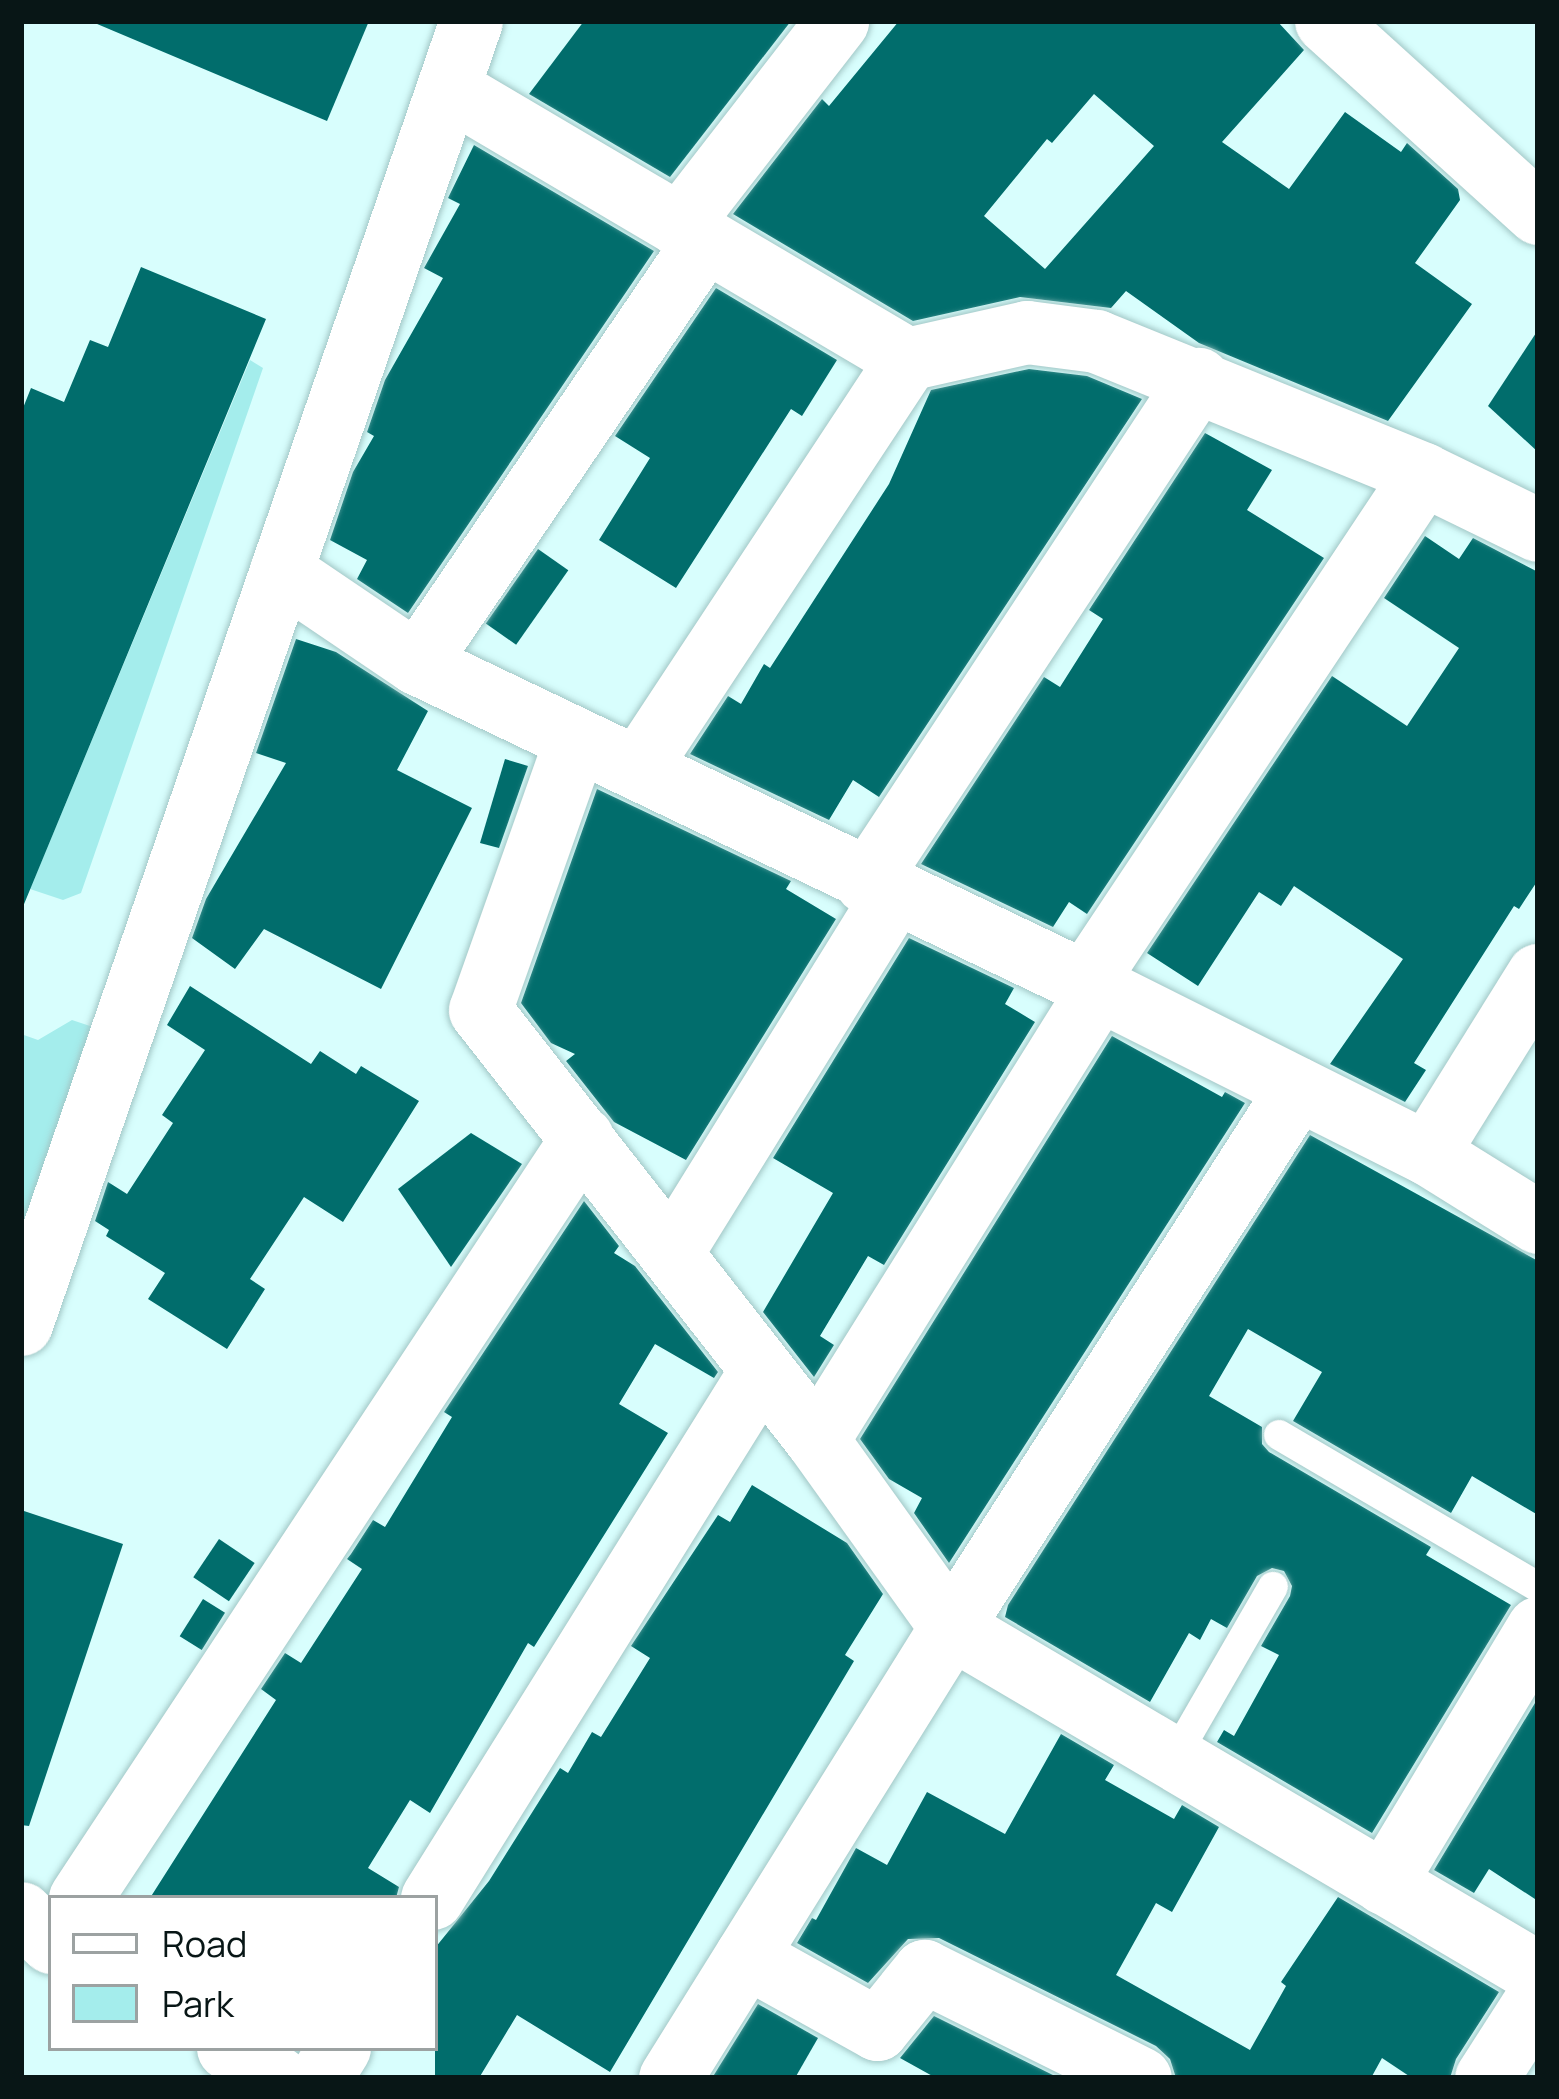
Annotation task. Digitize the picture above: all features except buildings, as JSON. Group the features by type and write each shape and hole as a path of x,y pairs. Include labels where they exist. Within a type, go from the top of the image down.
{"street":[{"path":"21,1324 471,21"},
{"path":"417,663 692,232 838,21"},
{"path":"1326,21 1538,213"},
{"path":"448,88 907,358 1027,332 1096,341 1423,474 1538,530"},
{"path":"639,766 907,358"},
{"path":"670,1253 880,888 1198,379"},
{"path":"817,1440 1091,986 1423,474"},
{"path":"281,571 417,663 575,742 639,766 1427,1153 1538,1222"},
{"path":"575,742 480,1010 817,1440 951,1627 1538,1973"},
{"path":"1427,1153 1538,975"},
{"path":"670,2078 951,1627 1297,1090"},
{"path":"82,1895 582,1138"},
{"path":"434,1895 760,1372"},
{"path":"1384,1883 1538,1628"},
{"path":"21,1913 48,1939"},
{"path":"746,1956 877,2029 924,1971 1140,2078"},
{"path":"1486,2078 1538,1997"},
{"path":"233,2051 278,2078"},
{"path":"320,2078 336,2051"}],"lane":[{"path":"1280,1435 1538,1587"},
{"path":"1173,1760 1273,1586"}],"green space":[{"path":"250,360 263,368 81,893 63,900 30,889"},
{"path":"72,1020 96,1028 21,1248 21,1034 38,1040"}]}
